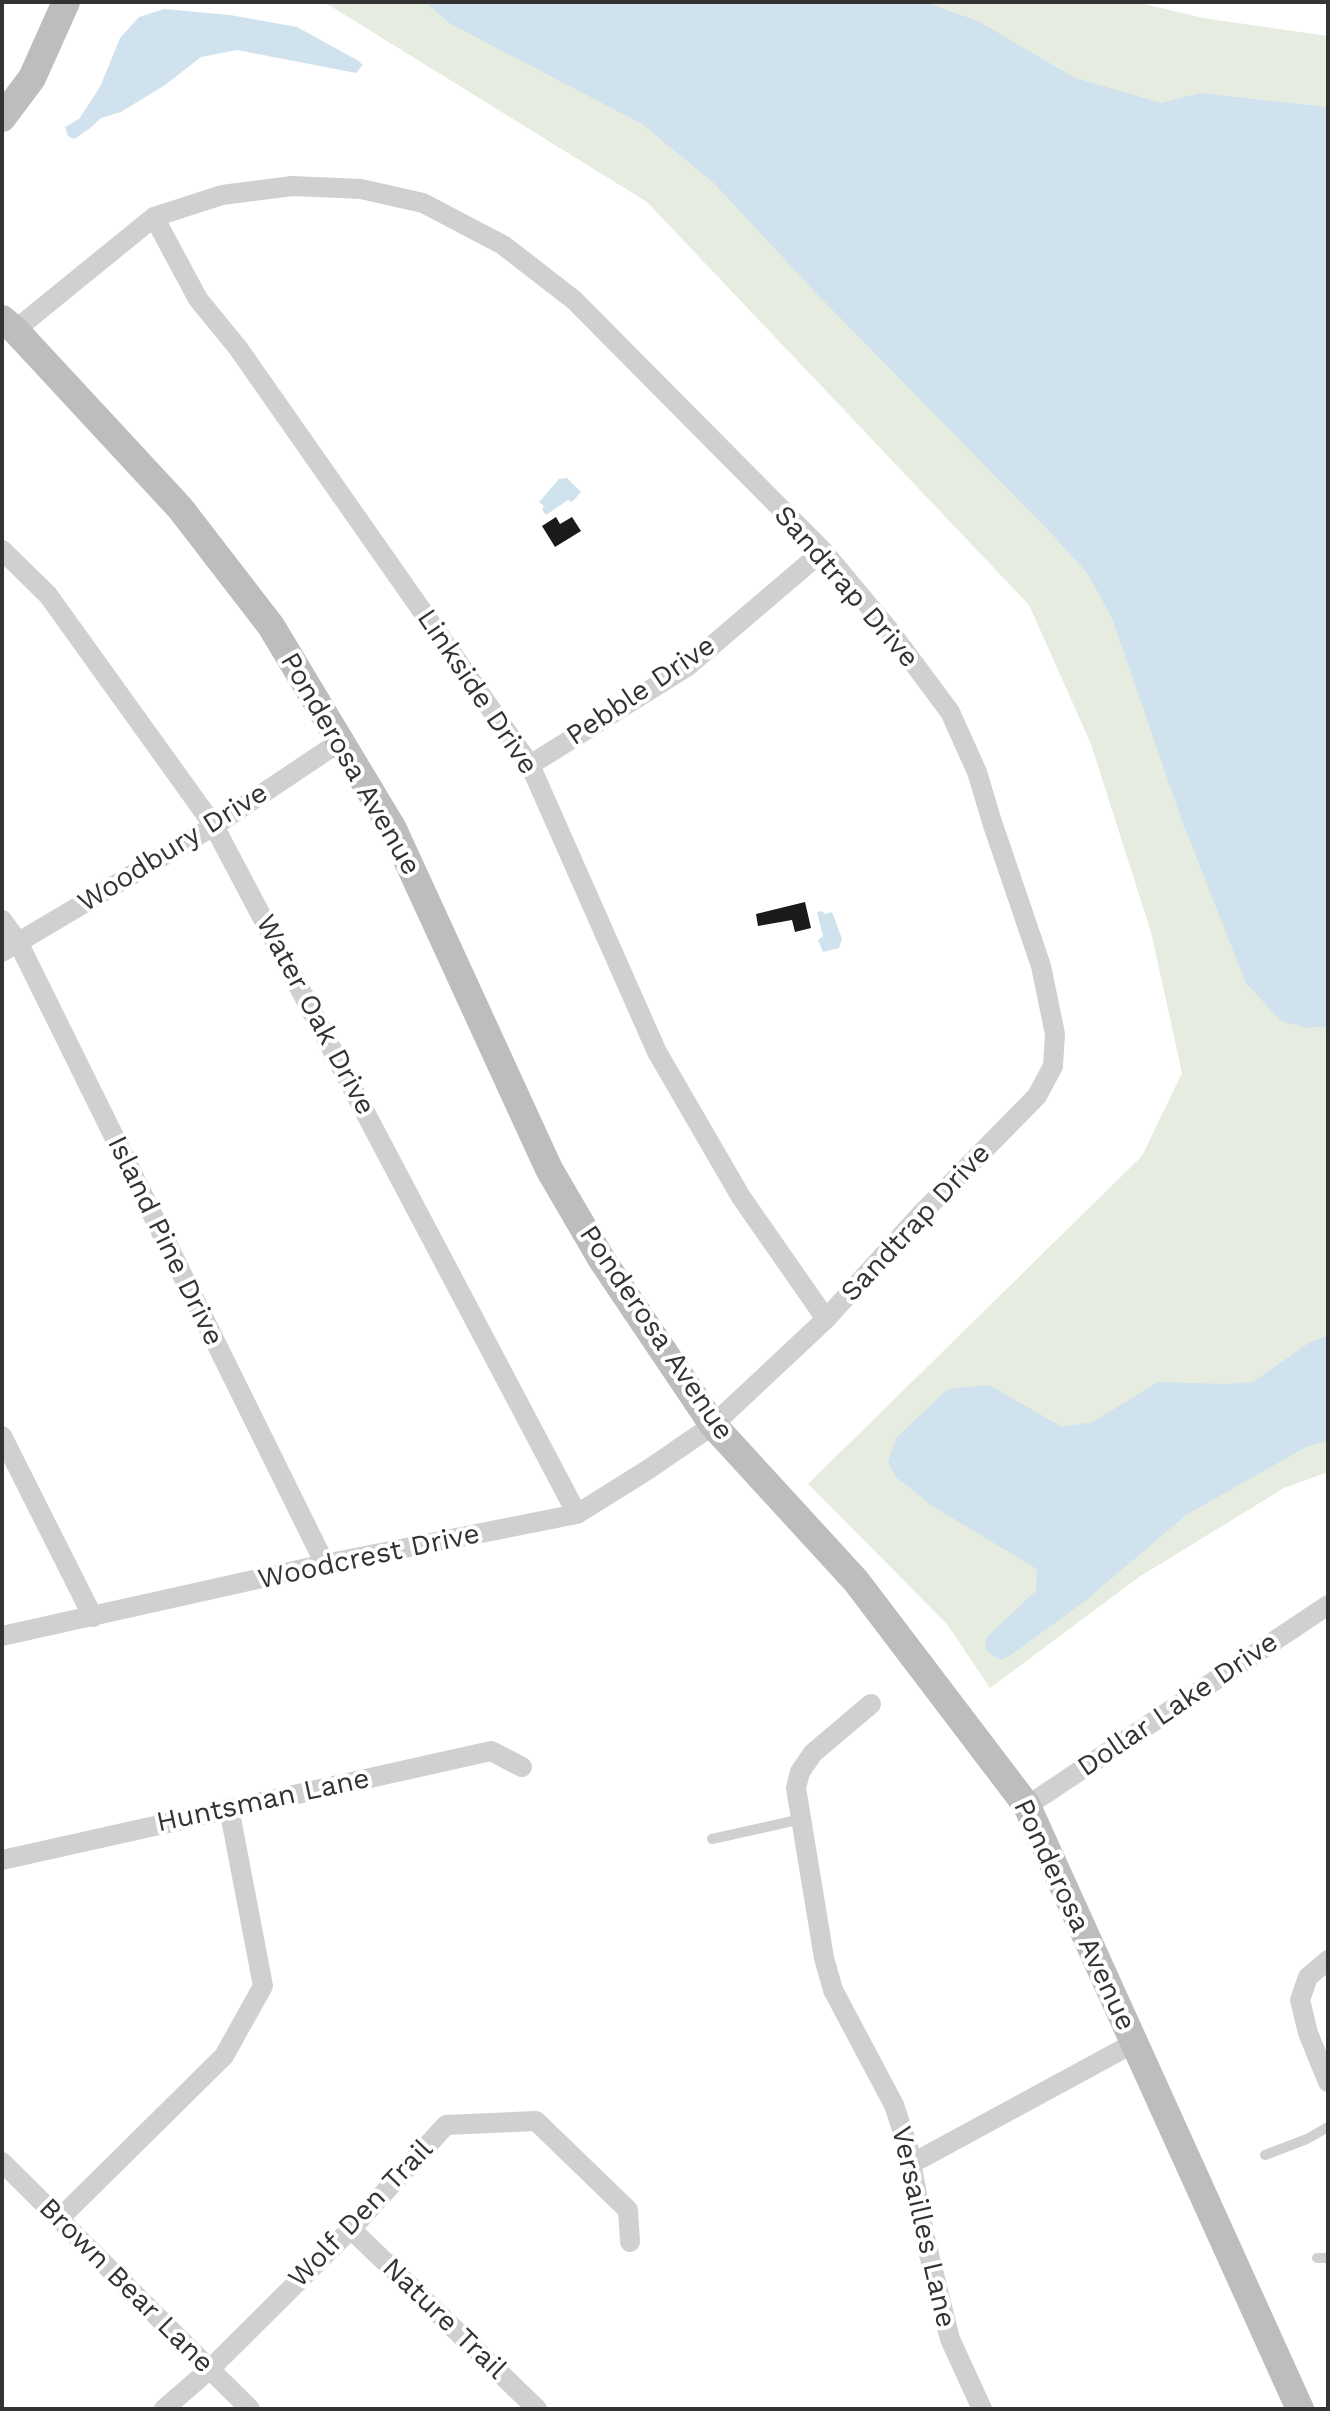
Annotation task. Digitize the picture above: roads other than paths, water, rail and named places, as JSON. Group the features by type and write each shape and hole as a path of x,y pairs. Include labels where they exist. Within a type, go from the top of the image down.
{"street":[{"path":"2,118 32,78 66,2"},
{"name":"Sandtrap Drive","path":"9,325 154,217 222,195 292,186 361,189 423,203 503,245 574,300 823,551 889,630 950,712 977,772 1041,966 1055,1034 1053,1066 1037,1096 921,1214 826,1319 713,1425"},
{"name":"Linkside Drive","path":"154,217 198,299 238,348 530,765 657,1052 741,1197 826,1319"},
{"name":"Ponderosa Avenue","path":"9,325 180,508 271,626 393,829 549,1169 602,1260 713,1425 856,1581 1027,1806 1300,2409"},
{"name":"Water Oak Drive","path":"2,550 48,595 214,826 577,1514"},
{"name":"Pebble Drive","path":"530,765 688,666 823,551"},
{"name":"Woodbury Drive","path":"10,947 214,826 341,741"},
{"name":"Island Pine Drive","path":"2,920 10,947 325,1564"},
{"name":"Woodcrest Drive","path":"2,1636 325,1564 577,1514 713,1425"},
{"path":"2,1436 93,1617"},
{"name":"Dollar Lake Drive","path":"1027,1806 1328,1605"},
{"name":"Versailles Lane","path":"871,1704 806,1761 796,1788 824,1958 833,1990 894,2105 909,2150 924,2234 950,2339 982,2409"},
{"name":"Huntsman Lane","path":"2,1860 491,1751 522,1767"},
{"path":"60,2218 224,2056 263,1986 229,1808"},
{"path":"1328,1960 1308,1977 1300,2000 1308,2033 1328,2082"},
{"name":"Versailles Lane","path":"911,2164 1134,2043"},
{"name":"Wolf Den Trail","path":"164,2409 210,2369 351,2229 446,2125 536,2121 628,2210 630,2242"},
{"name":"Brown Bear Lane","path":"2,2162 250,2409"},
{"name":"Nature Trail","path":"351,2229 537,2409"}],"lane":[{"path":"712,1839 802,1819"},
{"path":"1265,2155 1307,2139 1328,2127"}],"water":[{"path":"425,2 924,2 978,21 1075,78 1161,103 1201,93 1328,107 1328,1027 1308,1028 1281,1021 1246,983 1180,816 1112,618 1087,573 714,183 642,124 449,23"},
{"path":"164,9 230,15 297,27 363,65 356,73 237,50 201,57 165,85 121,112 101,118 74,139 68,136 65,127 79,119 100,87 120,38 139,17"},
{"path":"567,478 581,492 572,502 568,500 546,515 542,510 544,506 539,502 559,479"},
{"path":"817,912 825,914 832,912 842,939 839,948 823,952 818,940 823,936"},
{"path":"1328,1336 1328,1441 1306,1447 1186,1515 1085,1601 1008,1657 1000,1660 985,1649 987,1637 1036,1591 1037,1569 934,1507 896,1477 888,1462 897,1437 948,1389 989,1385 1062,1427 1093,1422 1158,1382 1253,1382 1310,1342"}]}
